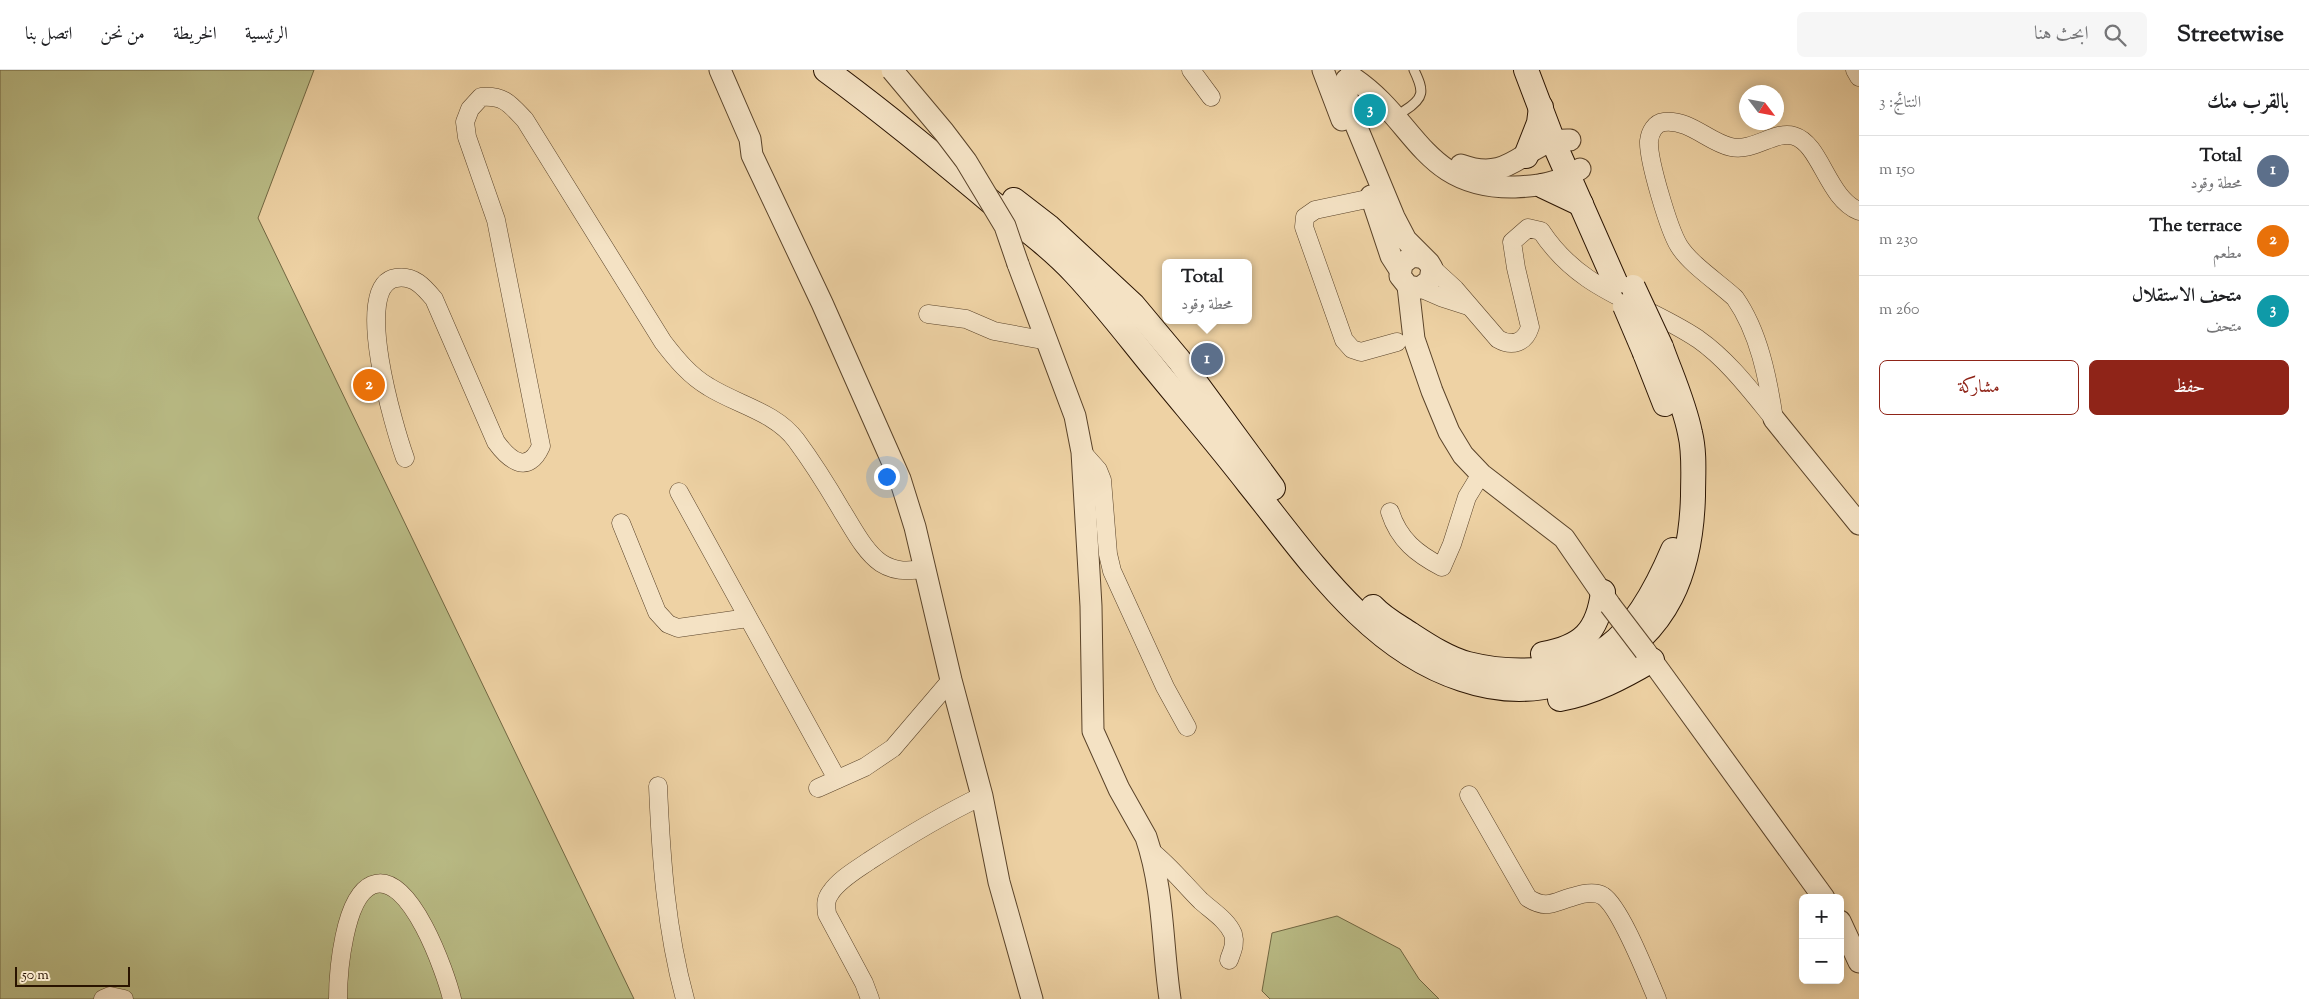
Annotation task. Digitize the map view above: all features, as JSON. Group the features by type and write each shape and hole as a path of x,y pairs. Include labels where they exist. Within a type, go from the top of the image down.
{"main road":[{"path":"826,70 932,152 1072,269 1112,314 1274,516 1342,597 1392,643 1423,664 1461,679 1490,687 1516,690 1554,686 1576,679 1620,656 1654,624 1672,597 1690,539 1693,472 1691,435 1574,173 1561,140 1542,70"},
{"path":"850,70 898,105 1048,227 1133,305 1179,360 1241,447 1296,518 1375,610 1427,644 1466,664 1495,669 1548,668 1571,664 1608,646 1624,631 1648,601 1674,549 1680,462 1653,350"},
{"path":"1526,70 1541,107 1561,140"},
{"path":"1526,156 1538,124 1541,107"},
{"path":"1574,173 1580,204 1626,290"},
{"path":"1543,186 1580,204"},
{"path":"1358,591 1396,607 1457,644 1473,651 1500,657 1536,655 1569,648 1584,638 1607,598"},
{"path":"1516,690 1541,701 1571,697 1624,677 1649,656"}],"street":[{"path":"704,70 742,145 752,155"},
{"path":"720,70 750,138 752,155 822,303 900,479 924,568 950,680 982,796 999,882 1032,999"},
{"path":"892,70 966,161 1005,226 1076,416 1082,452 1091,606 1093,732 1103,757 1146,837 1151,851 1159,888 1170,999"},
{"path":"1190,70 1211,97"},
{"path":"1855,70 1859,77"},
{"path":"1324,73 1334,82 1352,74 1380,86 1447,157 1472,169 1485,172 1507,167 1561,140"},
{"path":"1324,73 1372,198 1391,256 1409,281 1443,298 1468,306"},
{"path":"1352,74 1377,96 1434,161 1466,181 1484,186 1543,186 1574,173"},
{"path":"1352,74 1348,106 1394,218 1406,240 1455,289 1498,339 1511,344 1524,339 1530,327 1512,242 1528,228 1541,231 1554,251 1589,281 1699,340 1739,377 1859,524"},
{"path":"404,458 387,396 377,331 377,296 383,285 395,278 409,278 423,285 434,299 496,442 505,455 516,462 526,463 536,456 541,446 496,220 467,137 465,122 470,109 481,97 495,95 510,104 525,120 662,342 679,363 710,388 761,412 781,425 795,438 819,472 866,548 881,563 908,572 924,568"},
{"path":"1774,419 1770,386 1750,325 1742,307 1735,298 1680,248 1670,230 1651,156 1649,141 1651,132 1656,126 1664,122 1678,124 1692,127 1725,145 1744,148 1784,135 1794,136 1810,147 1826,176 1846,204 1859,211"},
{"path":"1372,198 1315,210 1305,217 1304,227 1333,311 1348,345 1361,352 1396,342"},
{"path":"1428,263 1412,256 1402,264 1409,281 1414,339 1449,432 1463,455 1481,474 1564,538 1821,894"},
{"path":"1409,281 1430,280 1428,263"},
{"path":"928,314 966,319 994,331 1048,341"},
{"path":"1082,452 1098,470 1102,480 1108,554 1112,571 1165,686 1187,727"},
{"path":"1390,512 1394,526 1419,555 1442,567 1452,544 1467,498 1481,474"},
{"path":"679,492 837,779"},
{"path":"621,524 657,612 668,624 678,628 748,618"},
{"path":"818,788 865,767 893,748 950,680"},
{"path":"658,786 661,856 676,960 685,999"},
{"path":"1469,795 1528,898 1537,904 1546,905 1590,893 1601,895 1610,903 1657,999"},
{"path":"870,999 864,983 827,914 826,902 828,897 844,878 885,851 946,813 982,796"},
{"path":"1151,851 1165,862 1226,923 1234,939 1234,947 1228,960"},
{"path":"338,999 342,946 353,910 363,892 373,885 387,885 402,895 416,912 435,946 452,999"},
{"path":"1844,930 1859,962"},
{"path":"102,999 110,996 124,999"}],"lane":[{"path":"1404,111 1414,104 1421,93 1421,85 1414,70"}],"green space":[{"path":"0,70 314,70 258,218 634,999 0,999"},
{"path":"1337,916 1400,949 1419,979 1439,999 1270,999 1262,991 1272,933"}],"place":[{"name":"متحف الاستقلال","path":"1370,110"},
{"name":"Total","path":"1207,359"},
{"name":"The terrace","path":"369,385"}]}
